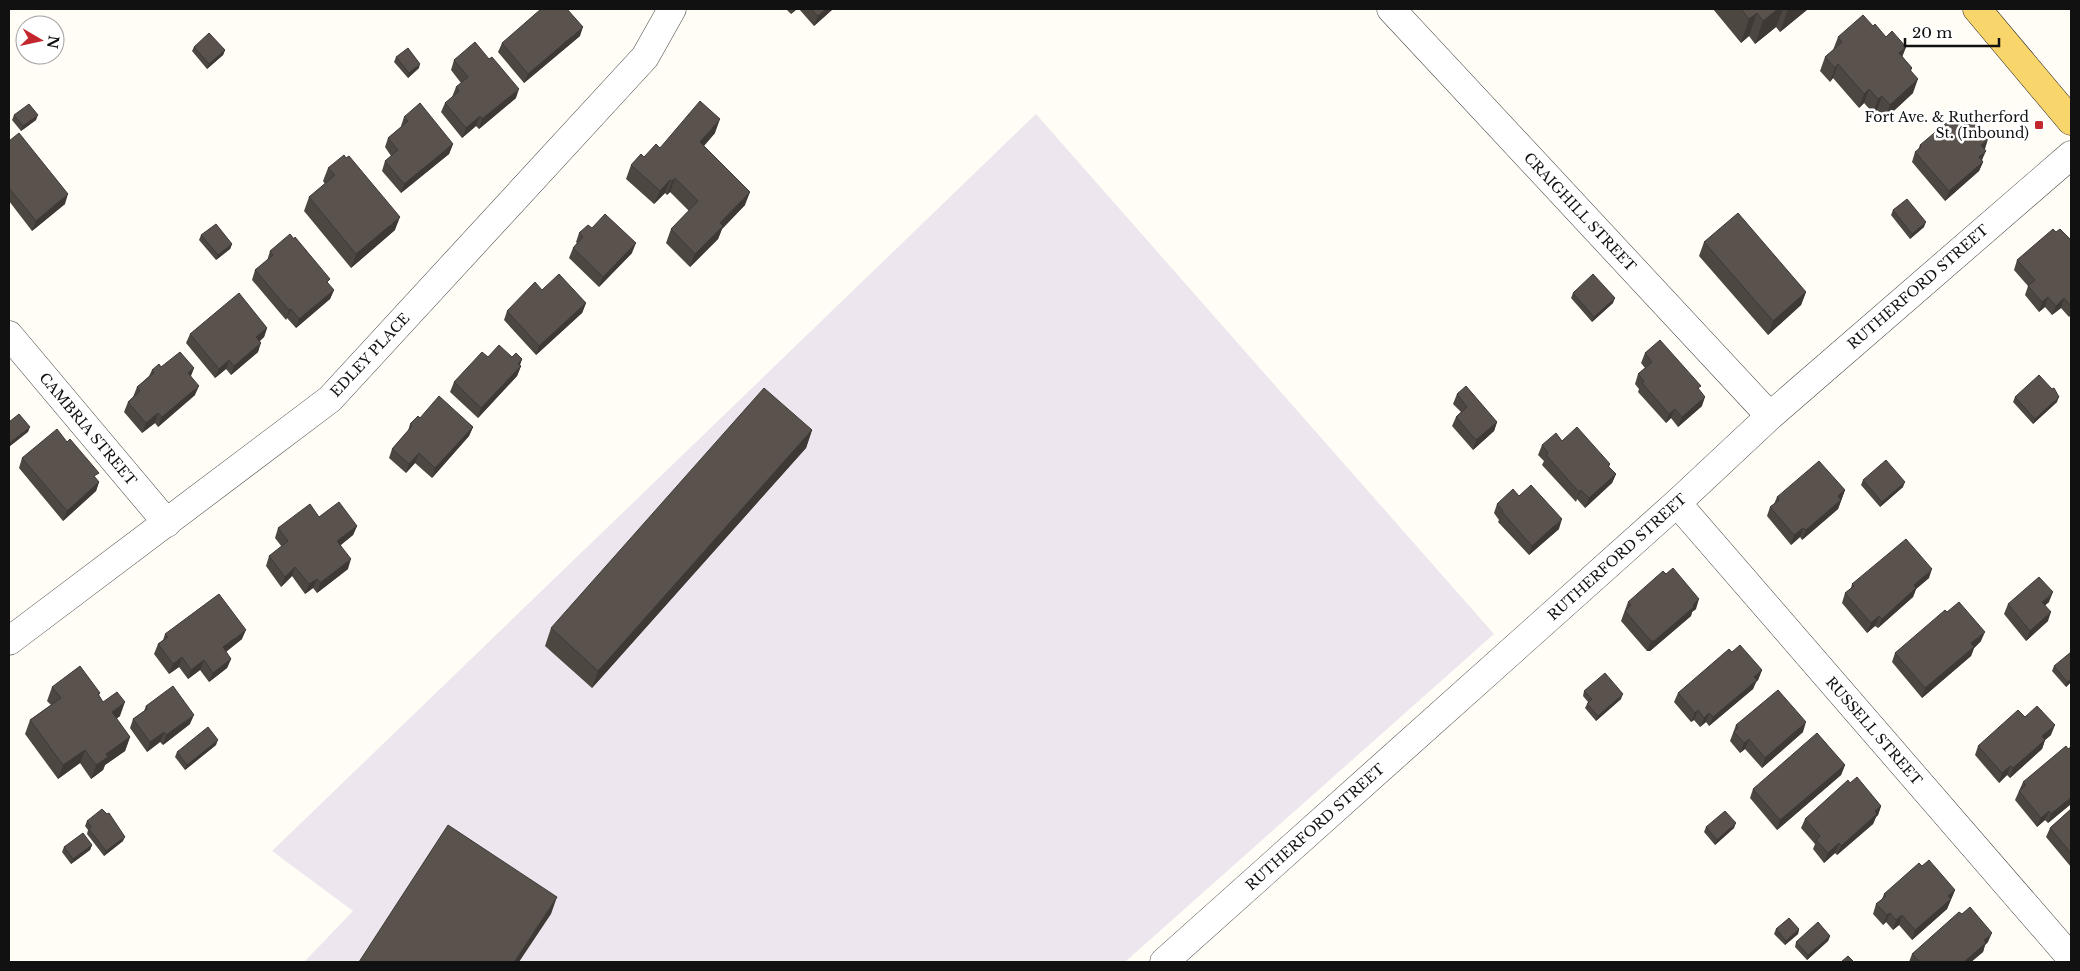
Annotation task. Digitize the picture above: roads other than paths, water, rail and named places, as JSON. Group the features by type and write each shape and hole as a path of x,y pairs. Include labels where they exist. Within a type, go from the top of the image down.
{"main road":[{"path":"1977,9 2071,121"}],"street":[{"name":"EDLEY PLACE","path":"9,641 330,399 645,57 672,9"},
{"name":"CRAIGHILL STREET","path":"1391,9 1770,416"},
{"name":"RUTHERFORD STREET","path":"1164,962 1677,503 1770,416 2071,155"},
{"name":"CAMBRIA STREET","path":"9,335 167,523"},
{"name":"RUSSELL STREET","path":"1677,503 2071,958"}],"place":[{"name":"Fort Ave. & Rutherford St. (Inbound)","path":"2039,125"}]}
